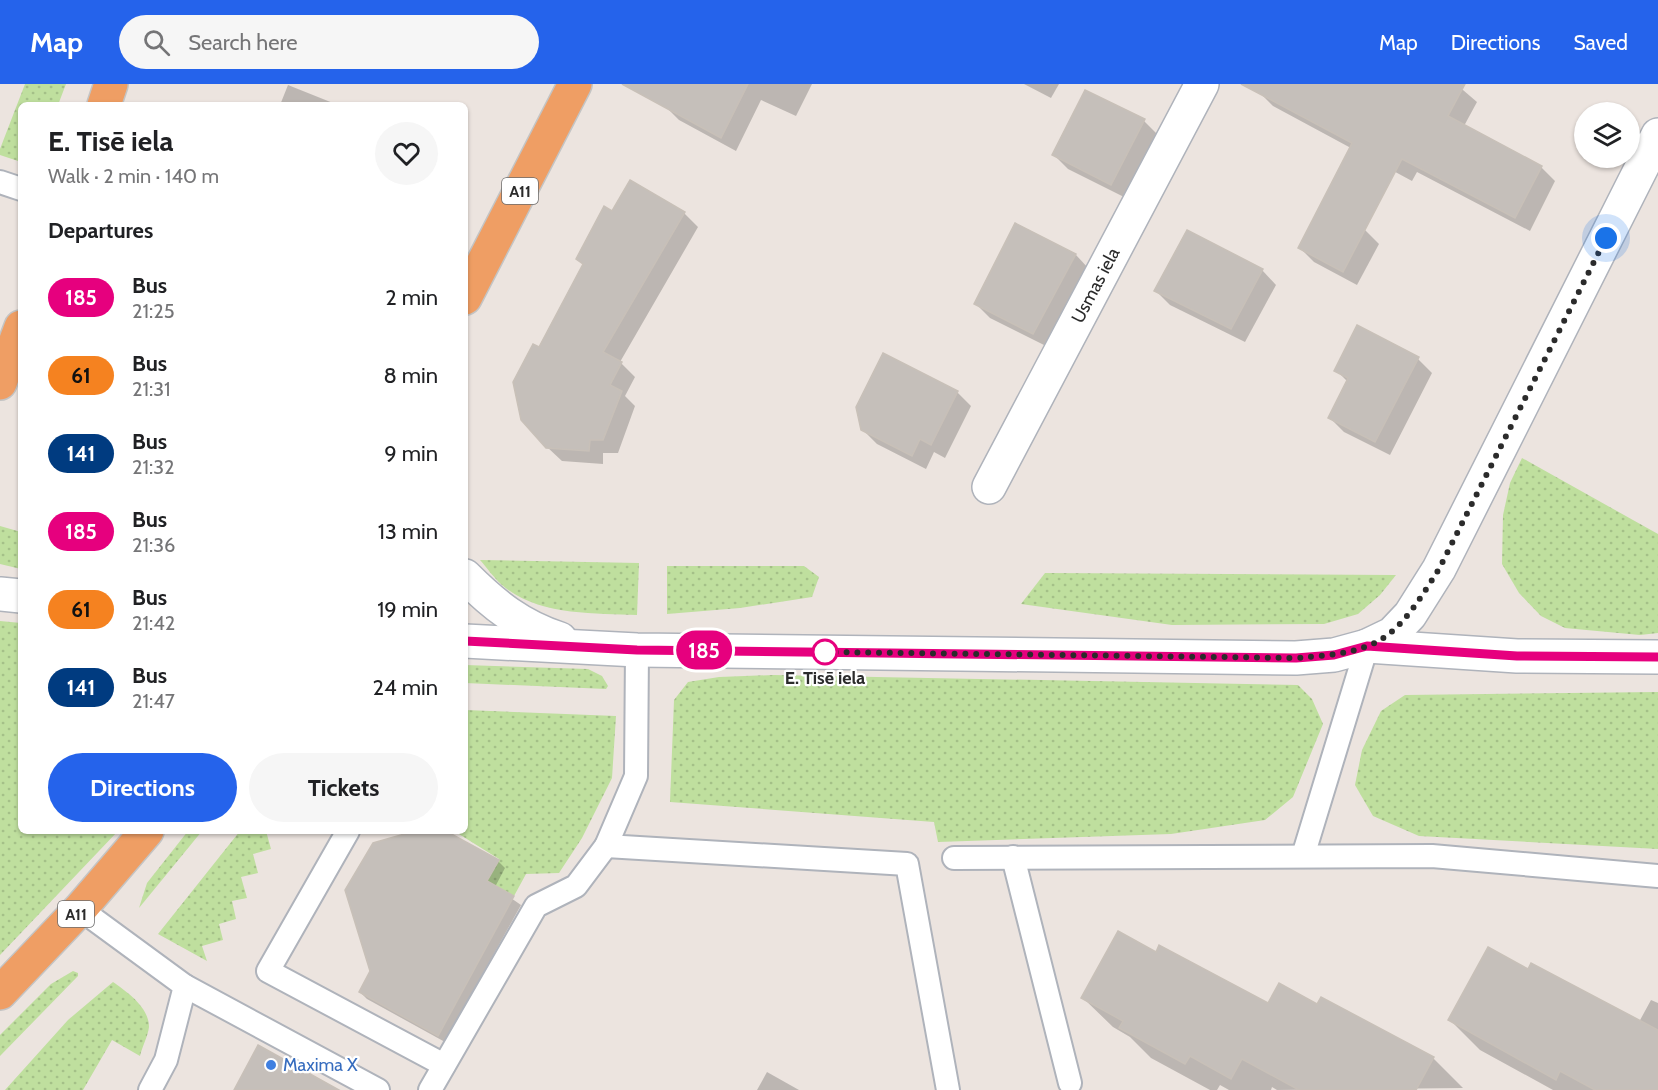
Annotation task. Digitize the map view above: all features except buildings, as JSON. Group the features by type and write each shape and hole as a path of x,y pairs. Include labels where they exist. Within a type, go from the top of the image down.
{"highway":[{"path":"105,102 111,84"},
{"name":"A11","path":"468,292 575,84"},
{"path":"0,383 18,335"},
{"name":"A11","path":"0,993 80,909 144,834"}],"street":[{"name":"Usmas iela","path":"989,487 1202,84"},
{"path":"468,641 637,650 1296,658 1334,655 1367,646 1392,634 1410,615 1439,569 1658,135"},
{"path":"468,579 496,607 545,634 581,647"},
{"path":"0,594 18,596"},
{"path":"1367,646 1517,656 1658,657"}],"lane":[{"path":"0,182 18,188"},
{"path":"1303,855 1367,646"},
{"path":"430,1090 536,906 576,886 606,846 636,776 637,650"},
{"path":"346,834 268,971 444,1065"},
{"path":"606,846 907,864 948,1090"},
{"path":"954,858 1432,856 1658,876"},
{"path":"1013,858 1070,1083"},
{"path":"80,909 185,987 378,1090"},
{"path":"150,1090 166,1060 185,987"}],"green space":[{"path":"25,84 66,84 59,102 18,102"},
{"path":"18,102 18,161 0,155 0,149"},
{"path":"1522,458 1658,534 1658,633 1640,635 1565,628 1541,616 1519,593 1502,564 1503,515 1510,483"},
{"path":"0,526 18,531 18,568 0,564"},
{"path":"480,560 639,563 637,615 585,613 549,608 516,595 502,585"},
{"path":"667,566 804,566 819,577 812,597 740,608 667,614"},
{"path":"1045,573 1396,575 1380,595 1358,614 1324,624 1172,625 1021,604"},
{"path":"0,621 18,623 18,834 115,834 0,955"},
{"path":"468,665 588,669 602,676 608,686 606,689 468,683"},
{"path":"774,675 1298,685 1312,699 1323,724 1293,797 1265,820 1171,834 938,842 934,822 670,802 674,700 688,682 719,677"},
{"path":"1658,692 1658,849 1419,836 1373,816 1355,785 1362,750 1381,711 1405,695"},
{"path":"468,710 616,716 612,778 582,838 559,873 526,874 514,896 487,881 499,859 459,834 468,834"},
{"path":"186,834 200,834 139,908 147,883"},
{"path":"238,834 267,834 271,849 253,854 258,873 241,877 247,898 232,901 236,919 219,924 223,940 202,946 207,961 158,934"},
{"path":"73,971 78,973 78,976 0,1056 0,1035 51,984"},
{"path":"113,982 136,1001 148,1020 149,1027 140,1056 112,1040 83,1090 5,1090 68,1020"}],"bus line":[{"name":"185","path":"468,641 637,650 1296,658 1352,652 1367,646 1517,656 1658,657"}],"place":[{"name":"E. Tisē iela","path":"825,652"},
{"name":"Maxima X","path":"271,1065"}],"route":[{"path":"825,652 1296,658 1352,652 1392,634 1410,615 1439,569 1606,238"}]}
